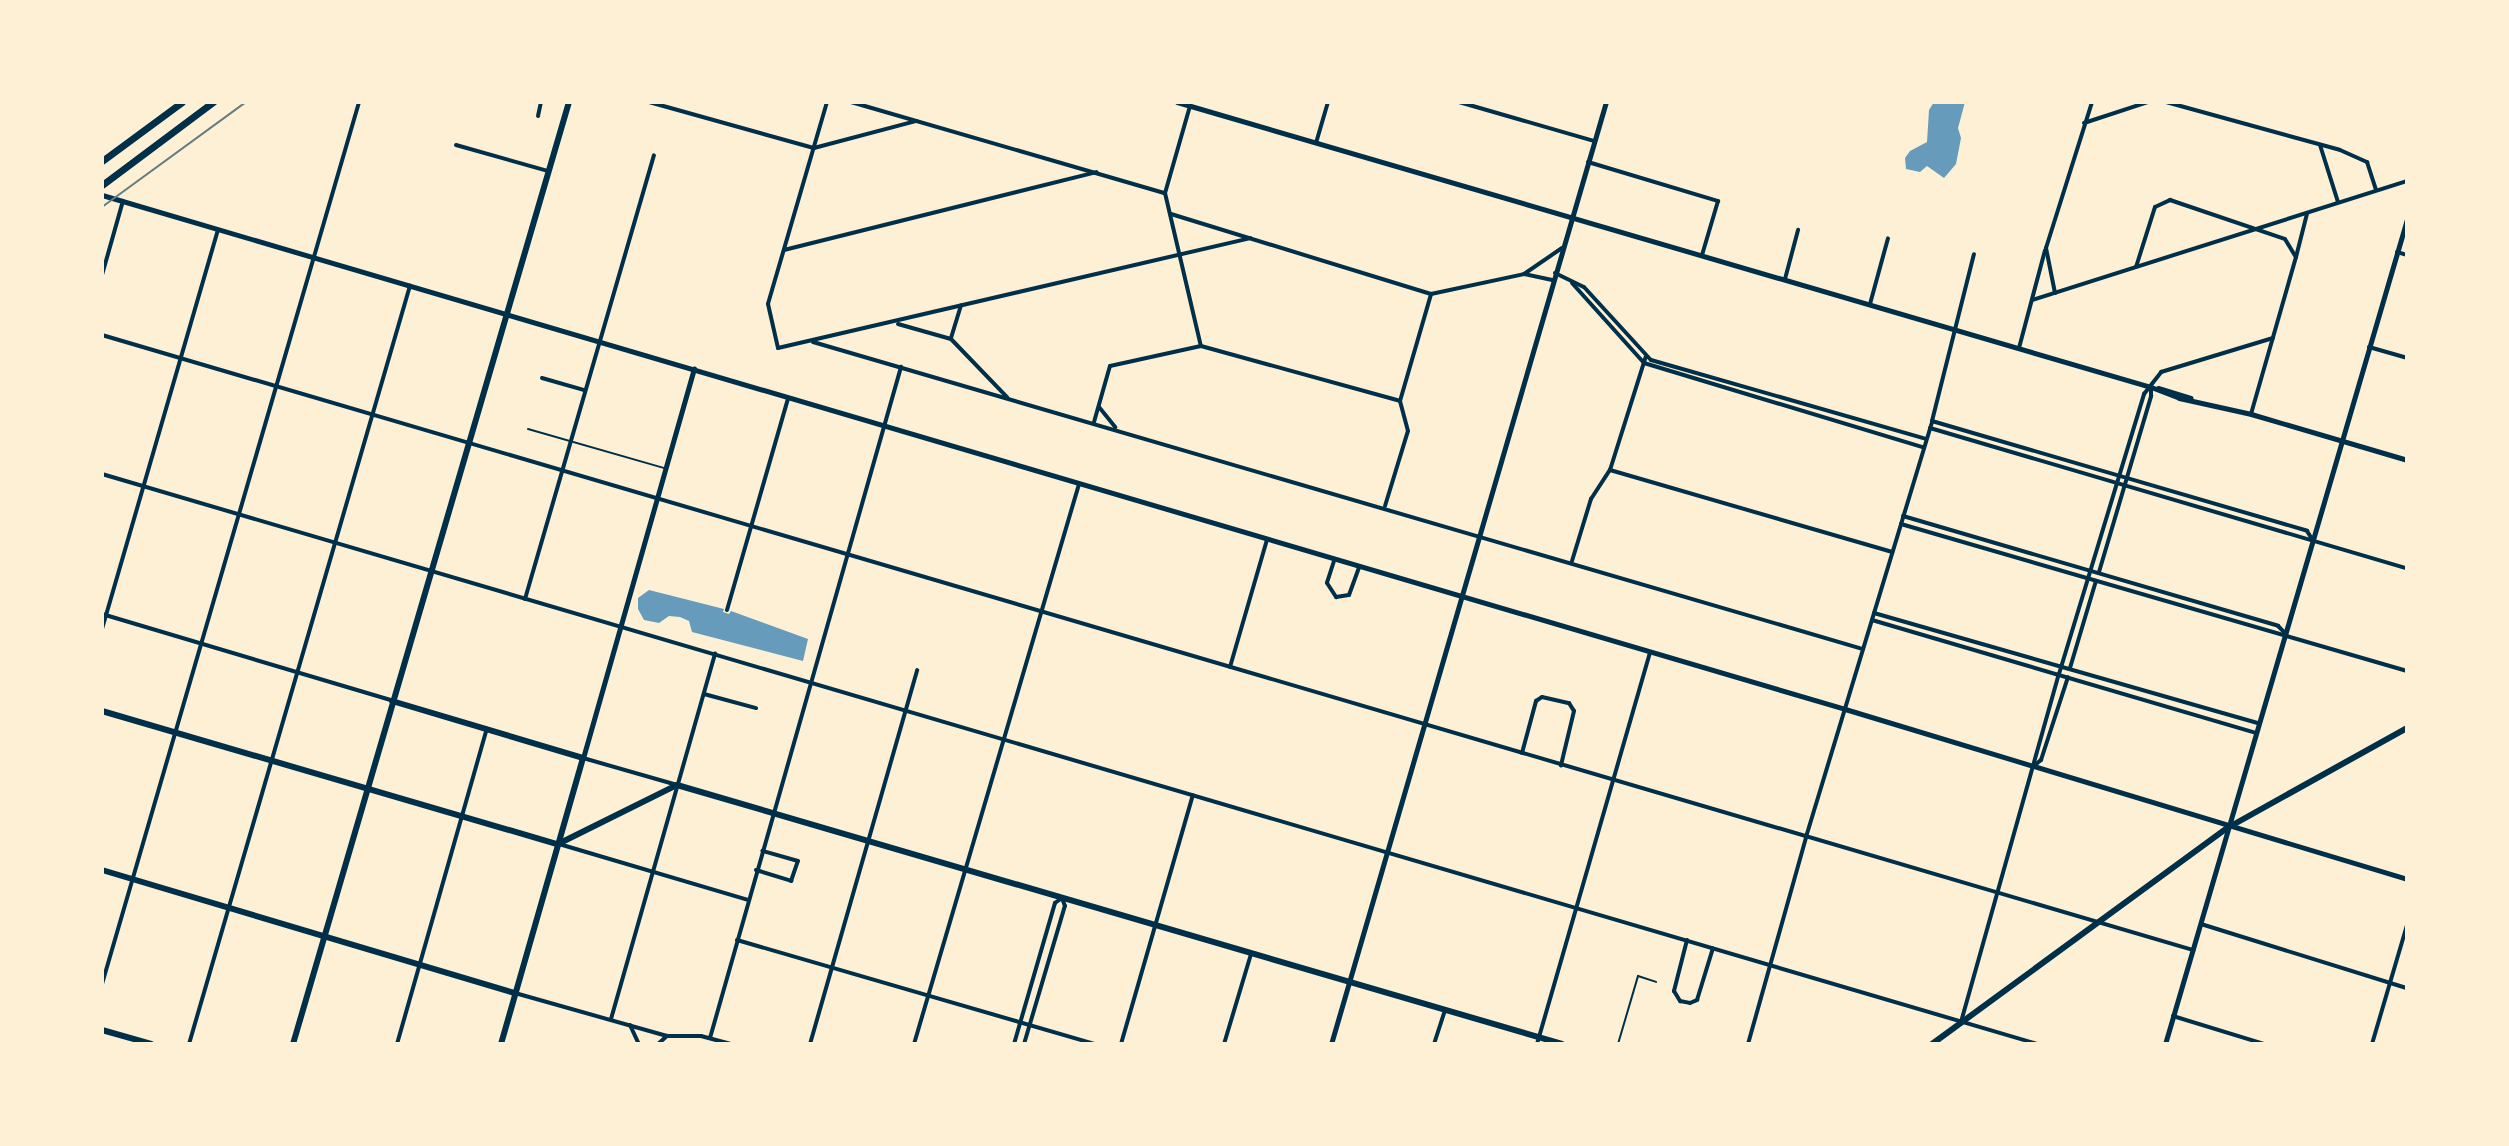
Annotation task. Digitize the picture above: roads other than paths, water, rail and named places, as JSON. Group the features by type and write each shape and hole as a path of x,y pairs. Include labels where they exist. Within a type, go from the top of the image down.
{"highway":[{"path":"102,161 182,102"},
{"path":"102,185 213,102"}],"main road":[{"path":"293,1044 466,443 569,102"},
{"path":"392,701 583,758 501,1044"},
{"path":"102,711 558,844 677,785 1445,1010 1538,1041 1562,1044"},
{"path":"1932,1044 2229,827 2407,728"},
{"path":"102,870 515,993"},
{"path":"102,1030 151,1044"}],"street":[{"path":"102,984 359,102"},
{"path":"538,116 541,102"},
{"path":"649,102 814,148 916,121"},
{"path":"827,102 768,304 778,348 896,323 1250,238"},
{"path":"851,102 1165,193"},
{"path":"1177,102 2407,460"},
{"path":"1316,143 1328,102"},
{"path":"1459,102 1594,141"},
{"path":"1331,1044 1606,102"},
{"path":"2019,348 2046,248 2092,102"},
{"path":"2084,123 2148,102"},
{"path":"2166,102 2320,145 2367,162 2376,190"},
{"path":"1190,106 1165,193 1201,346"},
{"path":"456,145 548,171"},
{"path":"2320,145 2338,202"},
{"path":"525,599 654,155"},
{"path":"1588,162 1718,201 1702,255"},
{"path":"784,250 1096,172"},
{"path":"2032,300 2407,181"},
{"path":"102,195 1334,561 1845,709 2407,879"},
{"path":"2136,267 2155,207 2170,200 2285,239 2296,257"},
{"path":"102,275 123,201"},
{"path":"1171,214 1431,294 1524,274 1570,281 1584,287 1646,356 1688,371 1926,439"},
{"path":"2251,414 2307,214"},
{"path":"2165,1044 2407,219"},
{"path":"102,629 218,229"},
{"path":"1785,279 1798,230"},
{"path":"1870,304 1888,238"},
{"path":"1524,274 1562,248"},
{"path":"2046,248 2055,293"},
{"path":"2397,252 2407,255"},
{"path":"1748,1044 1806,837 1930,428 1974,254"},
{"path":"1570,281 1644,363 1923,447"},
{"path":"189,1044 410,286"},
{"path":"1385,506 1408,431 1400,401 1431,294"},
{"path":"951,339 961,306"},
{"path":"896,323 951,339 1007,397"},
{"path":"102,335 2193,950"},
{"path":"2034,766 2041,760 2068,677 2161,372 2273,338"},
{"path":"813,342 1385,506 1477,538 1572,561 1863,649"},
{"path":"1094,422 1110,366 1201,346 1400,401"},
{"path":"2369,347 2407,358"},
{"path":"1572,561 1591,499 1610,470 1646,356"},
{"path":"710,1038 845,554 901,367"},
{"path":"677,785 583,758 694,369"},
{"path":"542,378 584,390"},
{"path":"1961,1022 2116,483 2144,394 2154,388"},
{"path":"727,610 788,399"},
{"path":"1099,407 1117,429"},
{"path":"1932,421 2307,531 2312,539"},
{"path":"1930,428 2407,568"},
{"path":"1610,470 1892,552"},
{"path":"102,474 2037,1044"},
{"path":"914,1044 1079,484"},
{"path":"1903,516 2278,626 2284,632"},
{"path":"1901,524 2277,633 2284,632 2407,671"},
{"path":"1230,667 1267,540"},
{"path":"1334,561 1327,587 1336,597 1349,595 1359,568"},
{"path":"1874,613 2258,723"},
{"path":"104,615 392,701"},
{"path":"1872,620 2256,733"},
{"path":"1967,648 1969,640"},
{"path":"1538,1041 1650,652"},
{"path":"611,1019 715,654"},
{"path":"810,1044 917,670"},
{"path":"703,693 756,708"},
{"path":"1522,753 1536,701 1542,697 1569,703 1574,711 1561,765"},
{"path":"397,1044 487,729"},
{"path":"1121,1044 1193,795"},
{"path":"558,844 748,900"},
{"path":"756,870 791,881 798,861 762,851"},
{"path":"1014,1044 1055,903 1062,898 1065,906 1024,1044"},
{"path":"2201,924 2407,988"},
{"path":"2372,1044 2407,925"},
{"path":"737,940 1095,1044"},
{"path":"1687,940 1674,991 1680,1001 1690,1003 1697,1000 1713,948"},
{"path":"1224,1044 1251,954"},
{"path":"515,993 667,1036 710,1038 730,1044"},
{"path":"1434,1044 1445,1010"},
{"path":"2173,1016 2264,1044"},
{"path":"630,1025 639,1044"},
{"path":"658,1044 667,1036"}],"lane":[{"path":"528,429 665,468"},
{"path":"1618,1044 1638,976 1656,982"}],"water":[{"path":"1934,102 1965,102 1958,128 1961,138 1956,164 1944,178 1927,166 1920,172 1906,169 1905,158 1910,151 1927,142 1929,110"},
{"path":"649,590 724,609 723,612 729,614 731,611 808,639 803,661 692,632 689,621 680,617 669,616 659,623 644,620 638,609 638,598"}],"railway":[{"path":"102,207 246,102"}]}
